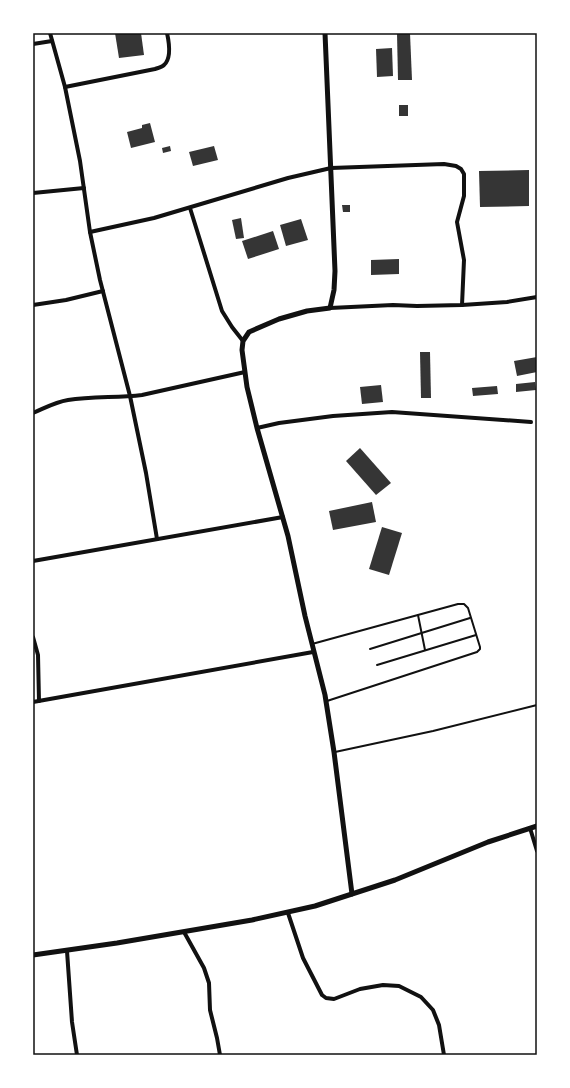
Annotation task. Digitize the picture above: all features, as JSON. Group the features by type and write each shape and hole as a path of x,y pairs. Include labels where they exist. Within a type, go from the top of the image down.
{"street":[{"path":"50,33 65,87 84,188 90,232 103,292 130,396 146,473 157,539"},
{"path":"65,87 155,69 164,65 168,59 169,51 167,33"},
{"path":"325,33 335,271 334,290 330,308"},
{"path":"33,44 52,41"},
{"path":"90,232 154,218 288,178 331,168 444,164 456,166 461,169 464,174 464,196 457,226 464,260 462,305"},
{"path":"33,193 84,188"},
{"path":"190,208 222,310 232,327 243,341"},
{"path":"33,305 103,292"},
{"path":"352,894 334,752 326,702 288,536 247,387 242,350 243,341 249,332 278,319 307,311 378,305 462,305 507,302 537,297"},
{"path":"33,413 53,403 67,400 106,396 130,396 246,372"},
{"path":"258,428 279,423 333,416 392,412 531,422"},
{"path":"33,561 283,517"},
{"path":"33,637 38,655 38,701"},
{"path":"33,702 314,652"},
{"path":"33,956 184,932 288,913 328,903 395,880 488,842 537,826"},
{"path":"530,828 537,851"},
{"path":"288,913 303,958 322,995 326,998 334,1000 368,988 383,985 399,986 421,997 433,1010 439,1025 444,1055"},
{"path":"184,932 204,968 209,983 210,1010 220,1055"},
{"path":"68,951 72,1022 77,1055"}],"lane":[{"path":"312,644 458,604 464,604 468,608 480,647 477,652 326,702"},
{"path":"418,615 426,650"},
{"path":"370,649 471,618"},
{"path":"377,665 476,635"},
{"path":"334,752 426,732 537,705"}],"building":[{"path":"115,33 141,33 144,55 119,58"},
{"path":"397,33 410,33 412,80 398,80"},
{"path":"392,48 393,76 377,77 376,49"},
{"path":"399,105 408,105 408,116 399,116"},
{"path":"150,123 155,142 131,148 127,132 142,128 142,125"},
{"path":"170,146 171,151 163,153 162,148"},
{"path":"214,146 218,160 193,166 189,152"},
{"path":"529,170 529,206 480,207 479,171"},
{"path":"342,205 350,205 350,212 343,212"},
{"path":"241,218 244,238 236,239 232,220"},
{"path":"301,219 308,240 286,246 280,225"},
{"path":"273,231 279,249 248,259 242,241"},
{"path":"399,259 399,274 371,275 371,260"},
{"path":"420,352 430,352 431,398 421,398"},
{"path":"537,357 537,372 517,376 514,361"},
{"path":"535,382 536,390 516,392 516,384"},
{"path":"381,385 383,402 362,404 360,387"},
{"path":"497,386 498,394 473,396 472,388"},
{"path":"360,448 391,483 376,495 346,461"},
{"path":"372,502 376,522 333,530 329,511"},
{"path":"382,527 402,533 389,575 369,569"}]}
